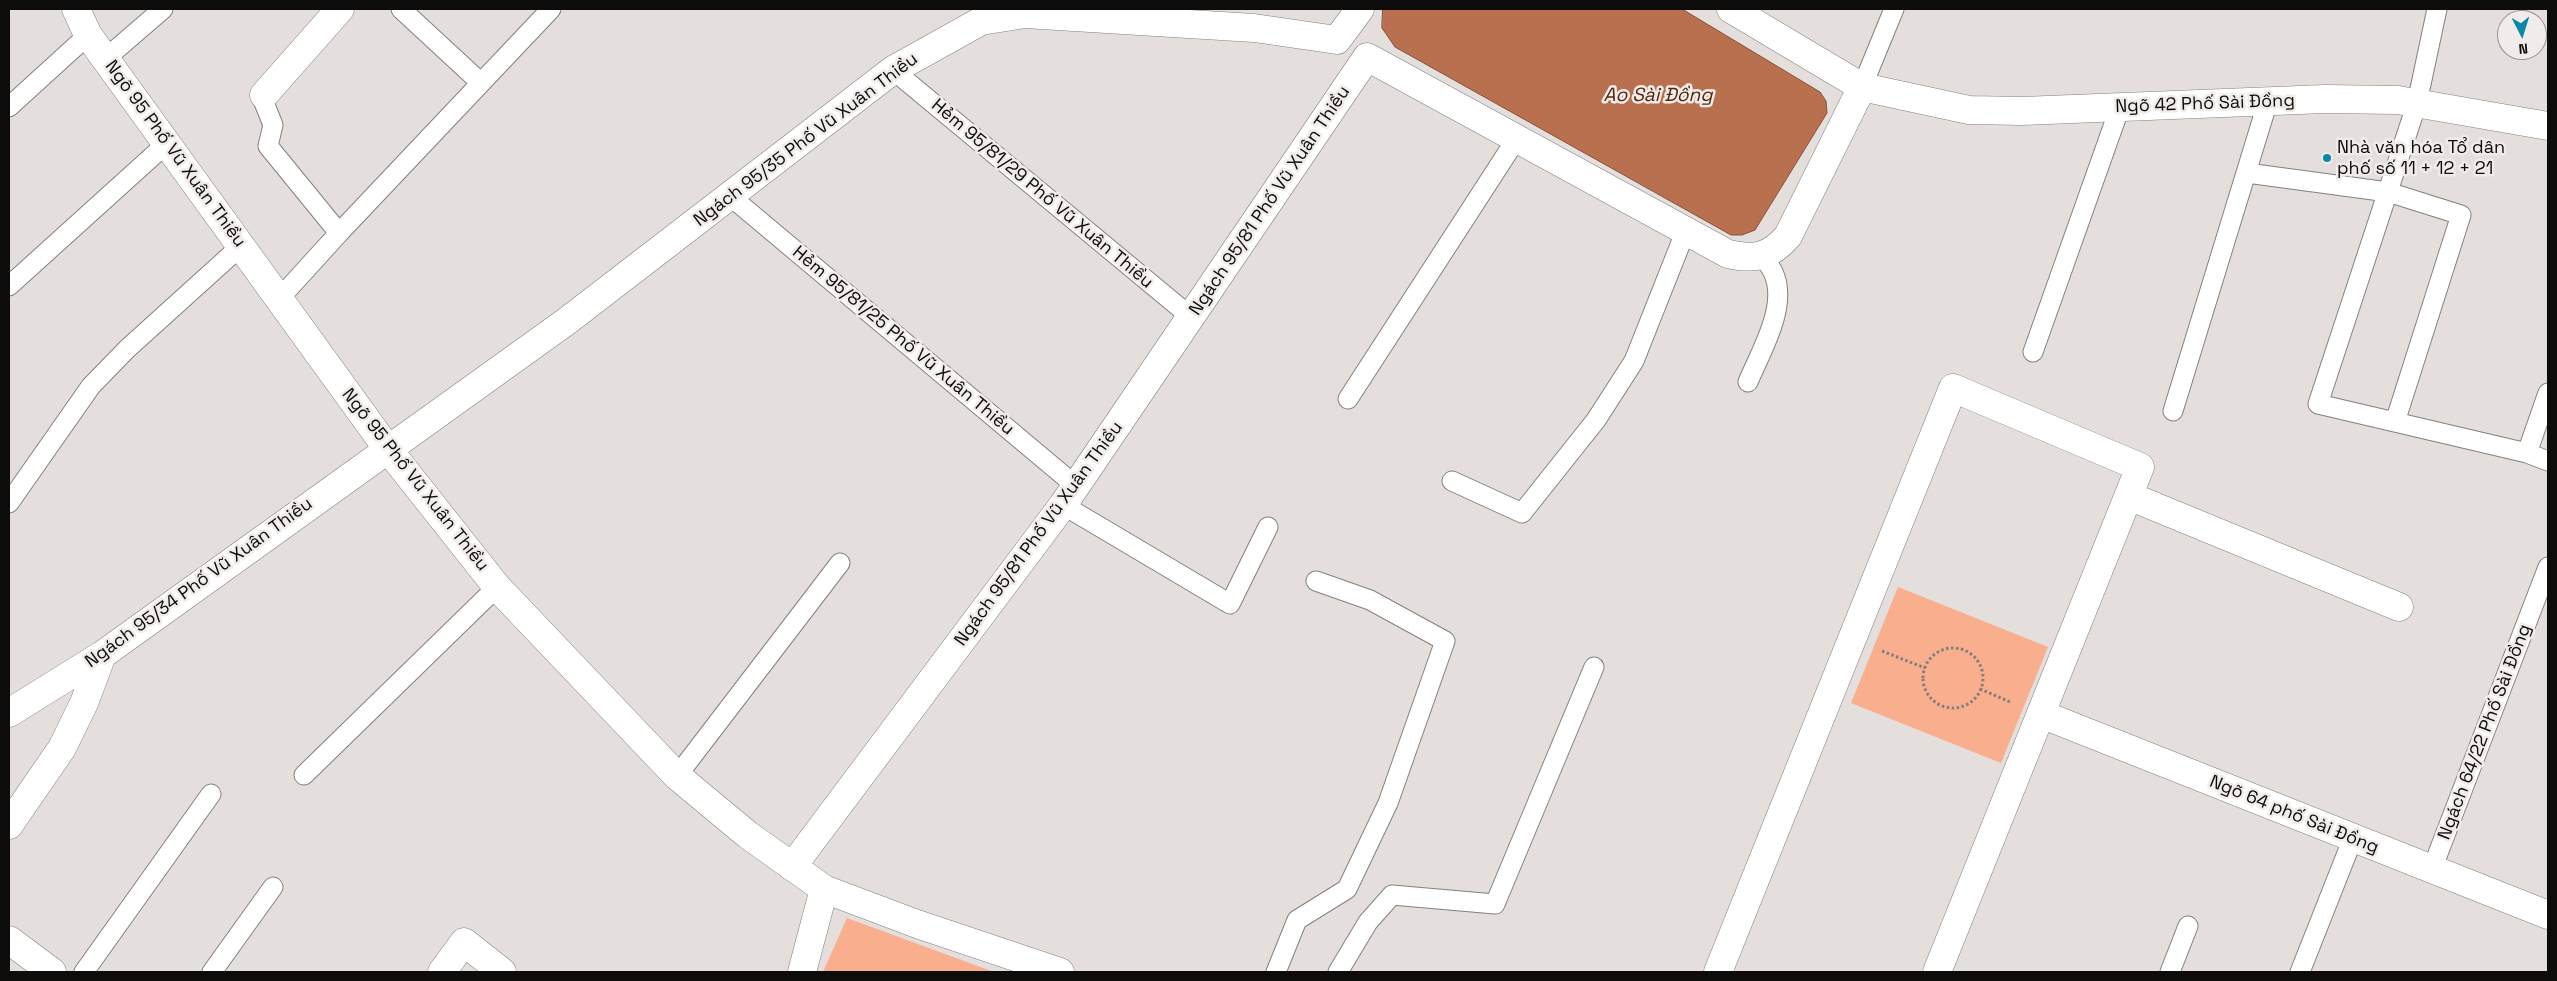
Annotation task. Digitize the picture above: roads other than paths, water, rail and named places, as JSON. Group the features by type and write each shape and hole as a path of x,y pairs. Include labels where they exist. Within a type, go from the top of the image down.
{"street":[{"name":"Ngõ 95 Phố Vũ Xuân Thiều","path":"76,9 88,35 105,59 242,245 278,299 387,448 497,587 677,776 748,835 824,889 918,924 1060,972"},
{"path":"264,95 340,9"},
{"path":"1360,9 1338,40 1728,254 1745,258 1762,256 1778,248 1788,236 1862,87"},
{"name":"Ngõ 42 Phố Sài Đồng","path":"1731,9 1862,87 1969,110 2022,111 2324,98 2398,100 2548,124"},
{"name":"Ngách 95/35 Phố Vũ Xuân Thiều","path":"387,448 567,320 893,70 981,21 1025,14 1254,28 1338,40"},
{"name":"Ngách 95/81 Phố Vũ Xuân Thiều","path":"792,867 1069,495 1368,57"},
{"path":"1718,972 1953,388 2140,467 1936,972"},
{"name":"Ngách 95/34 Phố Vũ Xuân Thiều","path":"9,713 102,655 387,448"},
{"path":"2129,496 2399,607"},
{"path":"9,824 62,748 84,703 102,655"},
{"name":"Ngõ 64 phố Sài Đồng","path":"2040,714 2548,915"},
{"path":"802,972 824,889"},
{"path":"9,940 52,972"},
{"path":"442,972 464,942 502,972"}],"lane":[{"path":"105,59 164,9"},
{"path":"401,9 481,83"},
{"path":"278,299 551,9"},
{"path":"1862,87 1894,9"},
{"path":"2437,9 2418,103 2318,404 2527,453 2548,461"},
{"path":"9,107 88,35"},
{"name":"Hẻm 95/81/29 Phố Vũ Xuân Thiều","path":"893,70 1190,318"},
{"path":"264,95 273,125 268,146 339,233"},
{"path":"2173,411 2268,101"},
{"path":"2033,352 2120,107"},
{"path":"1348,399 1517,138"},
{"path":"9,286 166,144"},
{"path":"2247,173 2388,192 2461,215 2395,422"},
{"name":"Hẻm 95/81/25 Phố Vũ Xuân Thiều","path":"730,196 1069,495 1230,604 1268,527"},
{"path":"1452,481 1522,513 1596,420 1634,361 1686,230"},
{"path":"9,502 91,386 127,348 242,245"},
{"path":"1748,382 1776,314 1778,293 1774,273 1762,256"},
{"path":"2527,453 2548,393"},
{"path":"677,776 840,563"},
{"name":"Ngách 64/22 Phố Sài Đồng","path":"2432,869 2548,567"},
{"path":"1276,972 1297,920 1347,889 1388,803 1445,641 1370,600 1316,581"},
{"path":"304,775 497,587"},
{"path":"1338,972 1368,922 1392,895 1495,904 1594,667"},
{"path":"84,972 211,794"},
{"path":"2300,972 2353,838"},
{"path":"212,972 273,887"},
{"path":"2170,972 2188,926"}],"water":[{"name":"Ao Sài Đồng","path":"1383,9 1682,9 1820,92 1826,101 1827,113 1755,230 1742,235 1731,235 1395,47 1382,28"}],"place":[{"name":"Nhà văn hóa Tổ dân phố số 11 + 12 + 21","path":"2327,158"}]}
